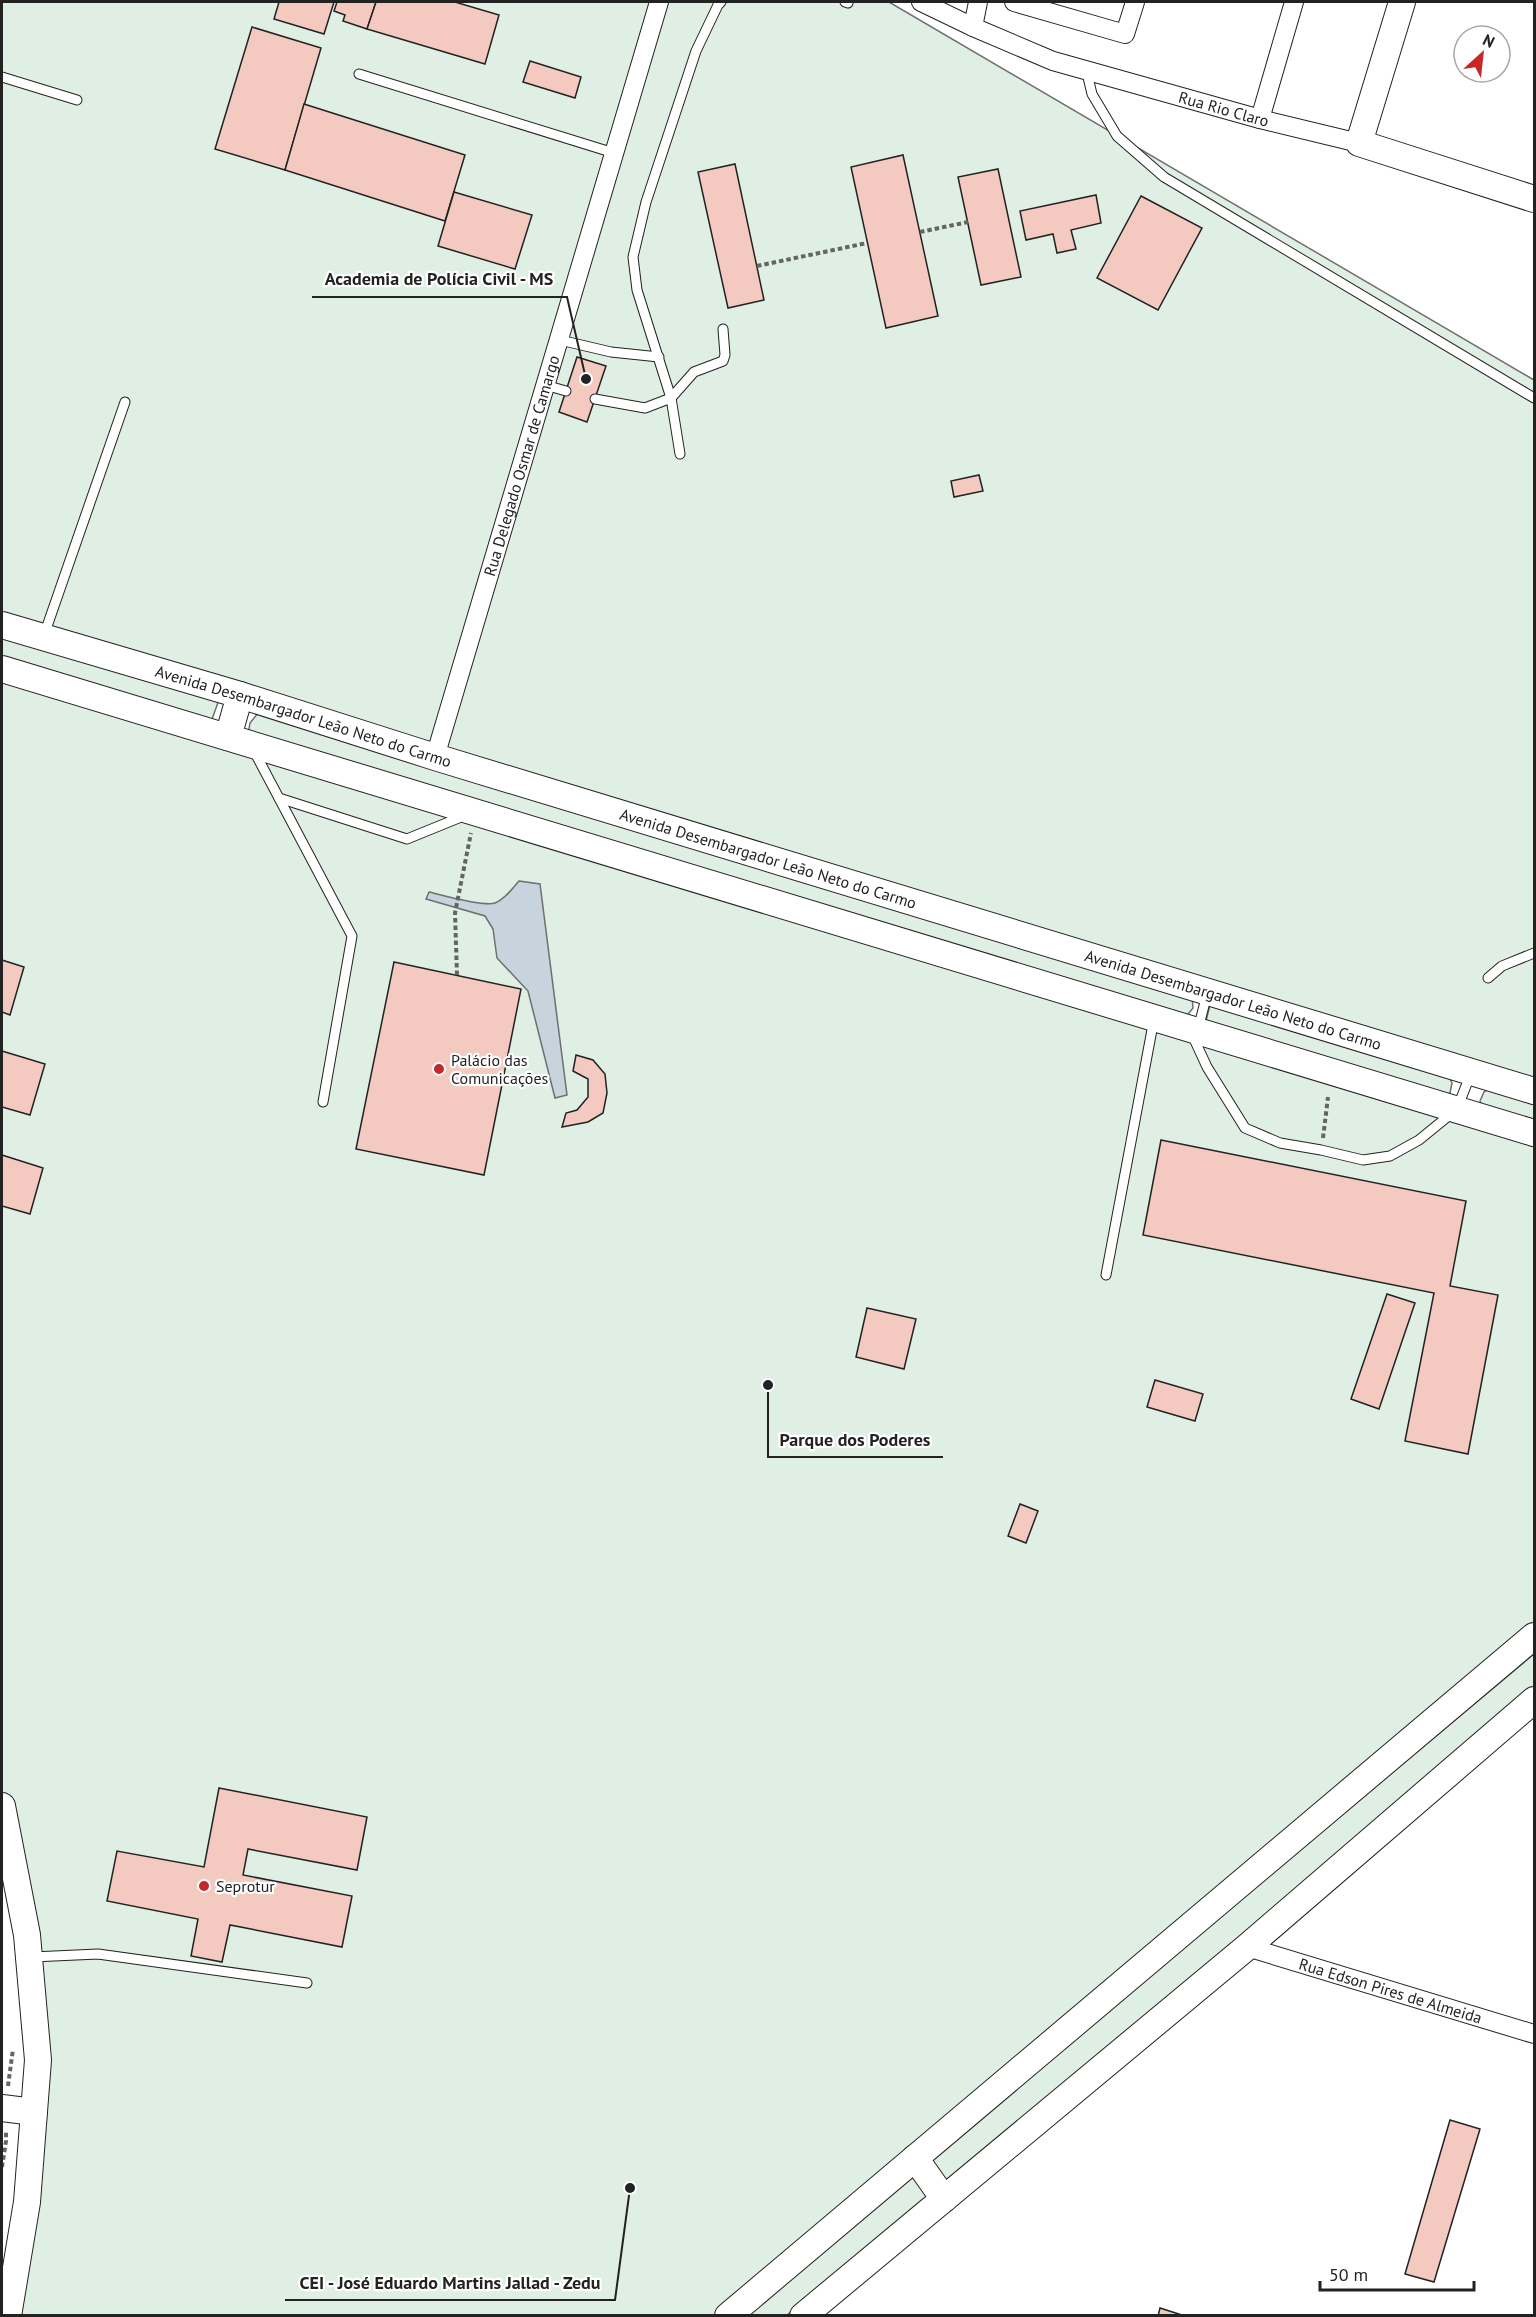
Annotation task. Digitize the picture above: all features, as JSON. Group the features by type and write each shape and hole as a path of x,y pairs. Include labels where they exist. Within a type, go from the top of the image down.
{"main road":[{"path":"1359,143 1402,2"},
{"name":"Rua Rio Claro","path":"1359,143 1534,199"},
{"name":"Avenida Desembargador Leão Neto do Carmo","path":"2,625 240,695 435,757 1534,1091"},
{"path":"2,669 1534,1133"},
{"path":"239,740 240,695"},
{"path":"729,2316 1534,1636"},
{"path":"803,2316 1247,1947 1534,1700"},
{"path":"2,1806 30,1958 38,2060 27,2202 8,2316"},
{"path":"3,2116 34,2112"},
{"path":"915,2158 944,2199"}],"street":[{"name":"Rua Rio Claro","path":"921,2 1053,61 1260,119 1359,143"},
{"path":"973,27 978,2"},
{"path":"1014,2 1125,34 1135,2"},
{"path":"1260,119 1294,2"},
{"name":"Rua Delegado Osmar de Camargo","path":"435,757 560,340 655,3"},
{"name":"Rua Edson Pires de Almeida","path":"1247,1947 1534,2034"}],"lane":[{"path":"681,453 671,398 637,290 633,256 646,202 696,51 718,5 722,2"},
{"path":"1086,69 1092,94 1117,136 1164,177 1534,398"},
{"path":"359,74 614,153"},
{"path":"2,77 77,100"},
{"path":"595,399 645,408 671,398 694,372 723,361 725,355 723,329"},
{"path":"560,340 611,352 659,357"},
{"path":"545,385 566,391"},
{"path":"43,638 124,402"},
{"path":"239,740 279,798 351,936 323,1101"},
{"path":"279,798 407,839 475,811"},
{"path":"1488,978 1502,966 1534,953"},
{"path":"1207,992 1194,1041 1207,1067 1245,1128 1281,1143 1364,1160 1390,1156 1419,1140 1457,1109 1471,1072"},
{"path":"1106,1275 1154,1017"},
{"path":"30,1958 98,1954 307,1983"}],"path":[{"path":"920,232 968,222"},
{"path":"757,266 867,243"},
{"path":"458,975 455,913 475,811"},
{"path":"2,2167 6,2141 3,2116"}],"green space":[{"path":"2,2 889,2 1534,380 1534,1091 2,625"},
{"path":"2,630 220,697 211,722 2,658"},
{"path":"2,669 1534,1133 1534,1636 728,2315 8,2315 38,2060 2,1806"},
{"path":"258,713 1192,996 1193,1008 1185,1018 248,735 250,723"},
{"path":"1210,1005 1448,1075 1452,1083 1450,1093 1440,1098 1206,1021"},
{"path":"1491,1087 1534,1100 1534,1124 1484,1109 1480,1101 1484,1092"},
{"path":"1534,1654 1534,1692 787,2315 743,2316"}],"shaded area":[{"path":"519,881 540,884 567,1095 555,1098 528,991 497,958 493,929 485,916 426,899 429,892 490,904 499,901"}],"building":[{"path":"279,2 334,2 324,34 274,19"},
{"path":"337,2 376,2 367,29 343,21 345,15 334,11"},
{"path":"376,2 455,2 499,15 485,64 367,29"},
{"path":"252,27 321,48 285,170 215,149"},
{"path":"530,61 581,77 575,98 523,82"},
{"path":"304,104 465,155 445,221 285,170"},
{"path":"903,155 938,316 886,328 851,167"},
{"path":"735,164 764,300 728,308 698,172"},
{"path":"998,169 1021,277 981,285 958,177"},
{"path":"454,192 532,215 515,269 438,246"},
{"path":"1096,195 1101,223 1071,230 1076,249 1057,253 1053,234 1026,240 1020,211"},
{"path":"1141,196 1202,228 1158,310 1097,278"},
{"path":"577,357 606,366 587,422 559,412"},
{"path":"979,475 983,491 954,497 951,481"},
{"path":"2,960 24,967 10,1015 2,1012"},
{"name":"Palácio das Comunicações","path":"394,962 521,989 484,1175 356,1149"},
{"path":"2,1051 45,1064 30,1115 2,1107"},
{"path":"576,1055 593,1060 605,1074 607,1093 603,1113 588,1122 562,1127 566,1113 577,1110 588,1097 588,1079 573,1071"},
{"path":"1161,1140 1466,1201 1450,1286 1498,1295 1468,1454 1405,1441 1434,1293 1143,1235"},
{"path":"2,1155 43,1168 30,1214 2,1206"},
{"path":"1387,1294 1415,1303 1379,1409 1351,1399"},
{"path":"867,1308 916,1319 904,1369 856,1357"},
{"path":"1155,1380 1203,1394 1195,1421 1147,1407"},
{"path":"1020,1504 1038,1511 1026,1543 1008,1536"},
{"name":"Seprotur","path":"219,1788 367,1817 357,1870 248,1849 243,1875 352,1896 342,1947 230,1925 222,1962 191,1956 198,1919 107,1901 117,1851 204,1867"},
{"path":"1450,2120 1480,2129 1434,2282 1405,2274"},
{"path":"1160,2308 1185,2316 1158,2316"}],"place":[{"name":"Academia de Polícia Civil - MS","path":"586,379"},
{"name":"Palácio das Comunicações","path":"439,1069"},
{"name":"Parque dos Poderes","path":"768,1385"},
{"name":"Seprotur","path":"204,1886"},
{"name":"CEI - José Eduardo Martins Jallad - Zedu","path":"630,2188"}]}
